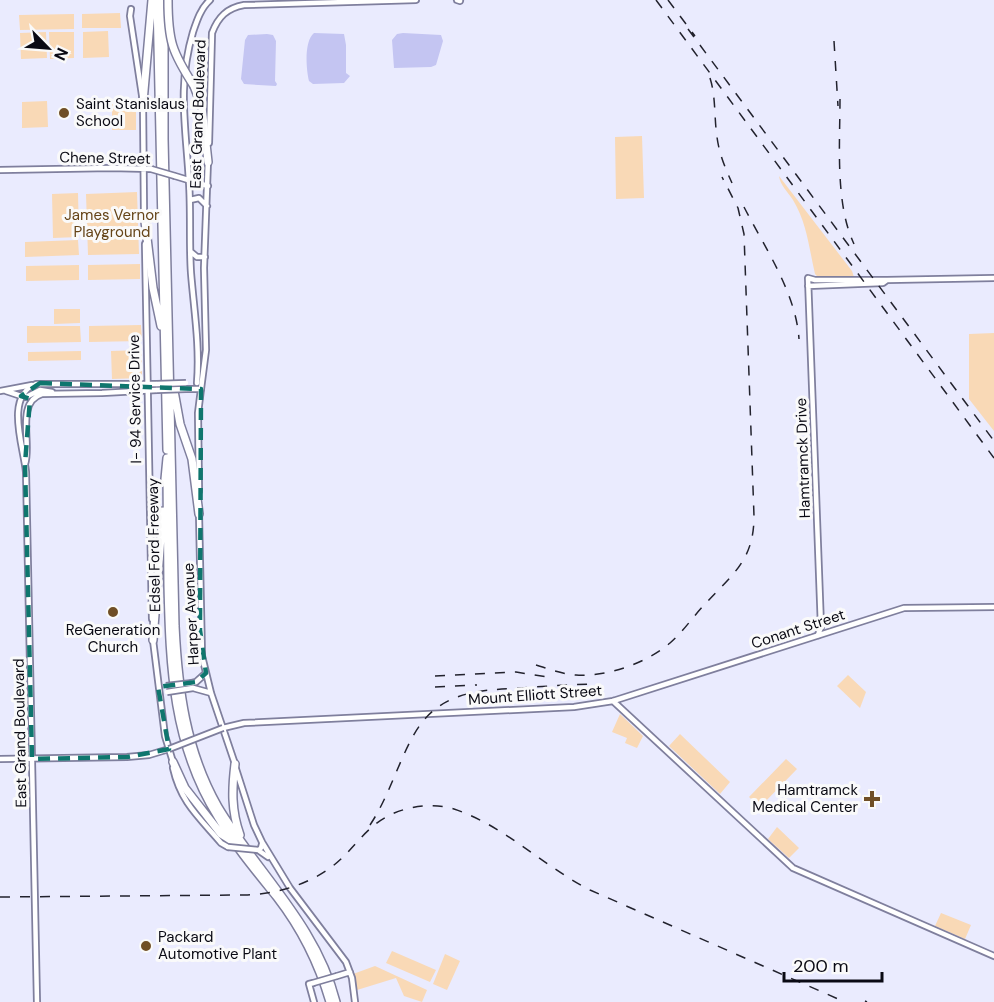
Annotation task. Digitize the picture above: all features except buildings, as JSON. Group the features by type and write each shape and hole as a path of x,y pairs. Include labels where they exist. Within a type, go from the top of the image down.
{"highway":[{"path":"143,102 152,0"},
{"name":"Edsel Ford Freeway","path":"157,0 170,650 175,699 186,744 202,788 232,844 278,898 305,940 316,962 330,1002"},
{"path":"166,0 169,38 173,51 194,86 202,106 208,162"},
{"name":"Edsel Ford Freeway","path":"166,0 163,53 174,626 181,701 199,766 218,806 245,848 306,929 323,963 336,1002"},
{"path":"144,213 153,288 163,333"},
{"path":"170,374 180,424 192,459 199,514"},
{"path":"153,640 167,458"},
{"path":"173,762 185,788 221,834 232,844"},
{"path":"234,764 231,800 234,820 245,848"}],"main road":[{"name":"East Grand Boulevard","path":"200,385 192,280 183,82 187,54 195,26 202,9 210,0"},
{"path":"405,1 416,0"},
{"name":"East Grand Boulevard","path":"200,385 206,350 204,281 211,47 215,25 219,18 231,8 264,2 405,1"},
{"path":"131,9 130,16 143,102 144,213"},
{"name":"Chene Street","path":"0,170 144,168 208,186"},
{"path":"190,200 199,198 207,206"},
{"name":"I- 94 Service Drive","path":"144,213 153,640"},
{"path":"191,252 197,257 205,257"},
{"path":"192,280 197,276 204,281"},
{"name":"Hamtramck Drive","path":"818,635 821,627 808,278 815,280 887,280"},
{"path":"808,286 883,283 887,280 994,278"},
{"path":"63,393 42,390 26,397 0,391 40,383 147,387 200,385"},
{"path":"21,396 32,385"},
{"name":"Harper Avenue","path":"200,385 198,421 201,639 206,673 262,844 290,888 344,958 350,972 354,1002"},
{"path":"18,412 23,410 27,414 30,401 35,396 102,393 147,387"},
{"name":"East Grand Boulevard","path":"21,396 18,412 25,464"},
{"name":"East Grand Boulevard","path":"27,414 25,464 37,1002"},
{"name":"Conant Street","path":"613,701 904,608 994,607"},
{"path":"153,640 162,716 173,762"},
{"path":"192,686 206,673"},
{"path":"157,677 167,689"},
{"path":"160,697 167,689 192,686 211,693"},
{"name":"Mount Elliott Street","path":"0,759 149,755 243,723 574,706 613,701 793,868 994,956"},
{"path":"232,844 258,850 262,844"},
{"name":"Harper Avenue","path":"258,850 273,862"},
{"path":"314,1002 311,983 350,972"}],"highlighted area":[{"path":"40,383 201,389 200,630 206,673 196,682 158,687 169,749 127,757 32,759 25,464 30,399 21,396"}],"green space":[{"path":"120,13 121,28 82,28 82,14"},
{"path":"74,14 74,29 20,30 19,15"},
{"path":"108,31 109,57 83,58 83,32"},
{"path":"46,32 47,58 21,59 20,33"},
{"path":"49,32 74,32 74,58 50,59"},
{"path":"47,101 48,127 22,128 22,102"},
{"path":"136,103 136,130 112,130 112,104"},
{"path":"642,136 644,198 616,199 615,137"},
{"path":"779,176 852,271 854,277 818,277 815,274 807,236 798,209"},
{"name":"James Vernor Playground","path":"137,192 139,254 88,255 86,194"},
{"path":"78,193 79,237 53,238 52,194"},
{"path":"78,240 79,255 25,257 25,242"},
{"path":"140,264 140,279 88,280 88,265"},
{"path":"79,265 79,280 26,281 26,266"},
{"path":"54,309 80,309 80,323 54,324"},
{"path":"141,325 142,341 89,342 89,326"},
{"path":"27,326 80,326 81,342 27,343"},
{"path":"994,333 994,431 969,399 969,334"},
{"path":"142,350 142,378 112,379 111,351"},
{"path":"81,351 81,360 28,361 28,352"},
{"path":"848,675 866,692 860,708 837,686"},
{"path":"620,714 643,736 637,748 625,743 627,738 612,732"},
{"path":"680,734 730,782 720,794 669,746"},
{"path":"786,759 797,769 760,807 749,797"},
{"path":"777,827 799,848 789,858 768,839"},
{"path":"941,913 971,925 965,939 935,926"},
{"path":"392,951 436,970 430,982 386,963"},
{"path":"445,954 460,961 447,990 433,984"},
{"path":"375,966 427,990 422,1002 404,996 396,978 357,990 353,974"}],"water":[{"path":"314,33 344,34 346,73 350,76 344,83 313,84 309,81 307,49"},
{"path":"397,34 441,35 443,41 436,65 394,68 392,40"},
{"path":"248,35 273,35 276,41 275,81 277,84 276,86 244,84 241,79 245,40"}],"railway":[{"path":"656,0 994,458"},
{"path":"668,0 695,36"},
{"path":"688,29 994,441"},
{"path":"834,41 838,106"},
{"path":"710,78 718,143 732,183"},
{"path":"840,99 841,192 848,228 854,244"},
{"path":"536,665 566,674 588,675 613,671 650,657 675,638 734,573 750,544 754,516 744,234 738,208 722,177"},
{"path":"744,207 786,288 797,322 799,339"},
{"path":"435,676 516,672 554,678"},
{"path":"370,825 412,738 422,723 445,702 459,696 489,690 591,684"},
{"path":"435,687 477,685"},
{"path":"0,897 245,895 278,891 310,880 330,868 380,820 411,808 444,807 473,816 490,825 590,890 845,1002"}],"place":[{"name":"Saint Stanislaus School","path":"64,113"},
{"name":"ReGeneration Church","path":"113,612"},
{"name":"Hamtramck Medical Center","path":"872,799"},
{"name":"Packard Automotive Plant","path":"146,946"}]}
